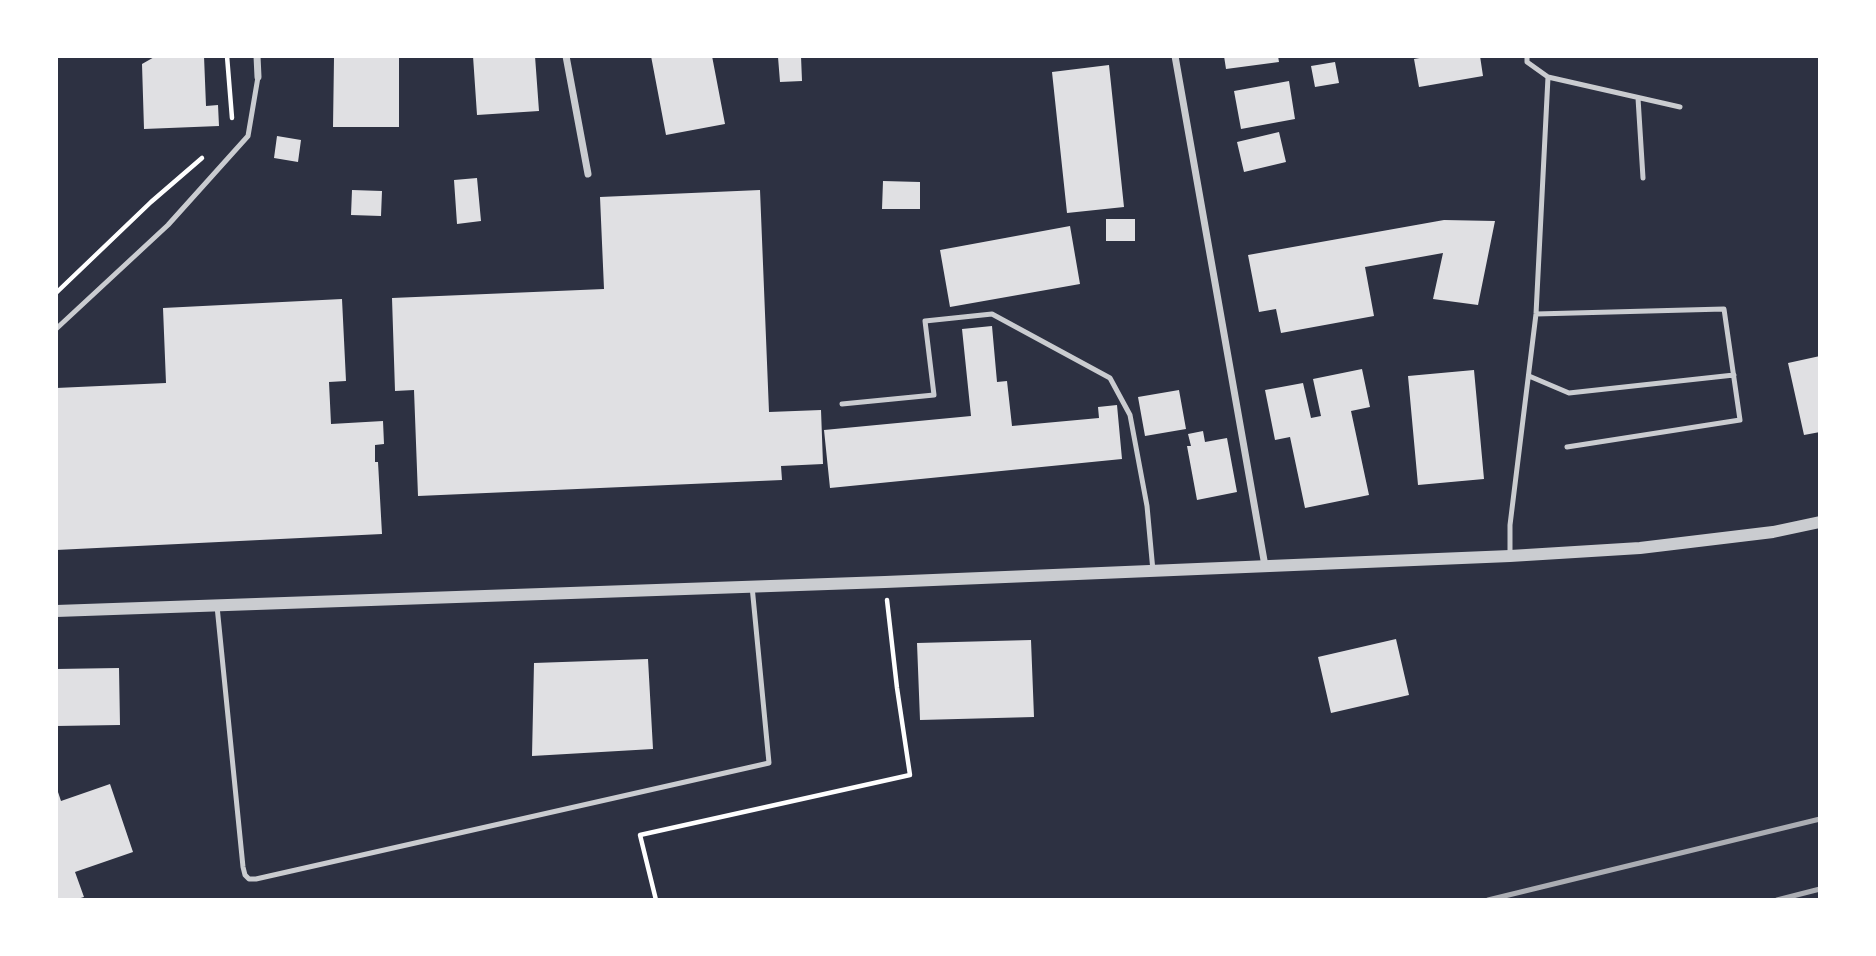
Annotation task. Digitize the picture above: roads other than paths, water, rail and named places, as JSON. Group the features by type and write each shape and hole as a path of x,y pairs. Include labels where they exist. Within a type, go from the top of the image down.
{"street":[{"path":"257,56 258,77"},
{"path":"566,56 588,174"},
{"path":"1175,56 1265,566"},
{"path":"56,611 885,582 1510,556 1640,548 1773,532 1820,522"}],"lane":[{"path":"1527,56 1527,62 1548,77 1680,107"},
{"path":"56,329 168,225 248,136 258,77"},
{"path":"1510,556 1510,525 1536,314 1548,77"},
{"path":"1639,98 1643,178"},
{"path":"1536,314 1724,309 1740,420 1567,447"},
{"path":"842,404 934,395 925,321 992,314 1110,378 1130,415 1147,506 1153,571"},
{"path":"1529,376 1569,393 1734,374"},
{"path":"217,604 243,867 250,879 256,879 769,763 752,586"}],"railway":[{"path":"1488,900 1820,819"},
{"path":"1777,900 1820,889"}]}
